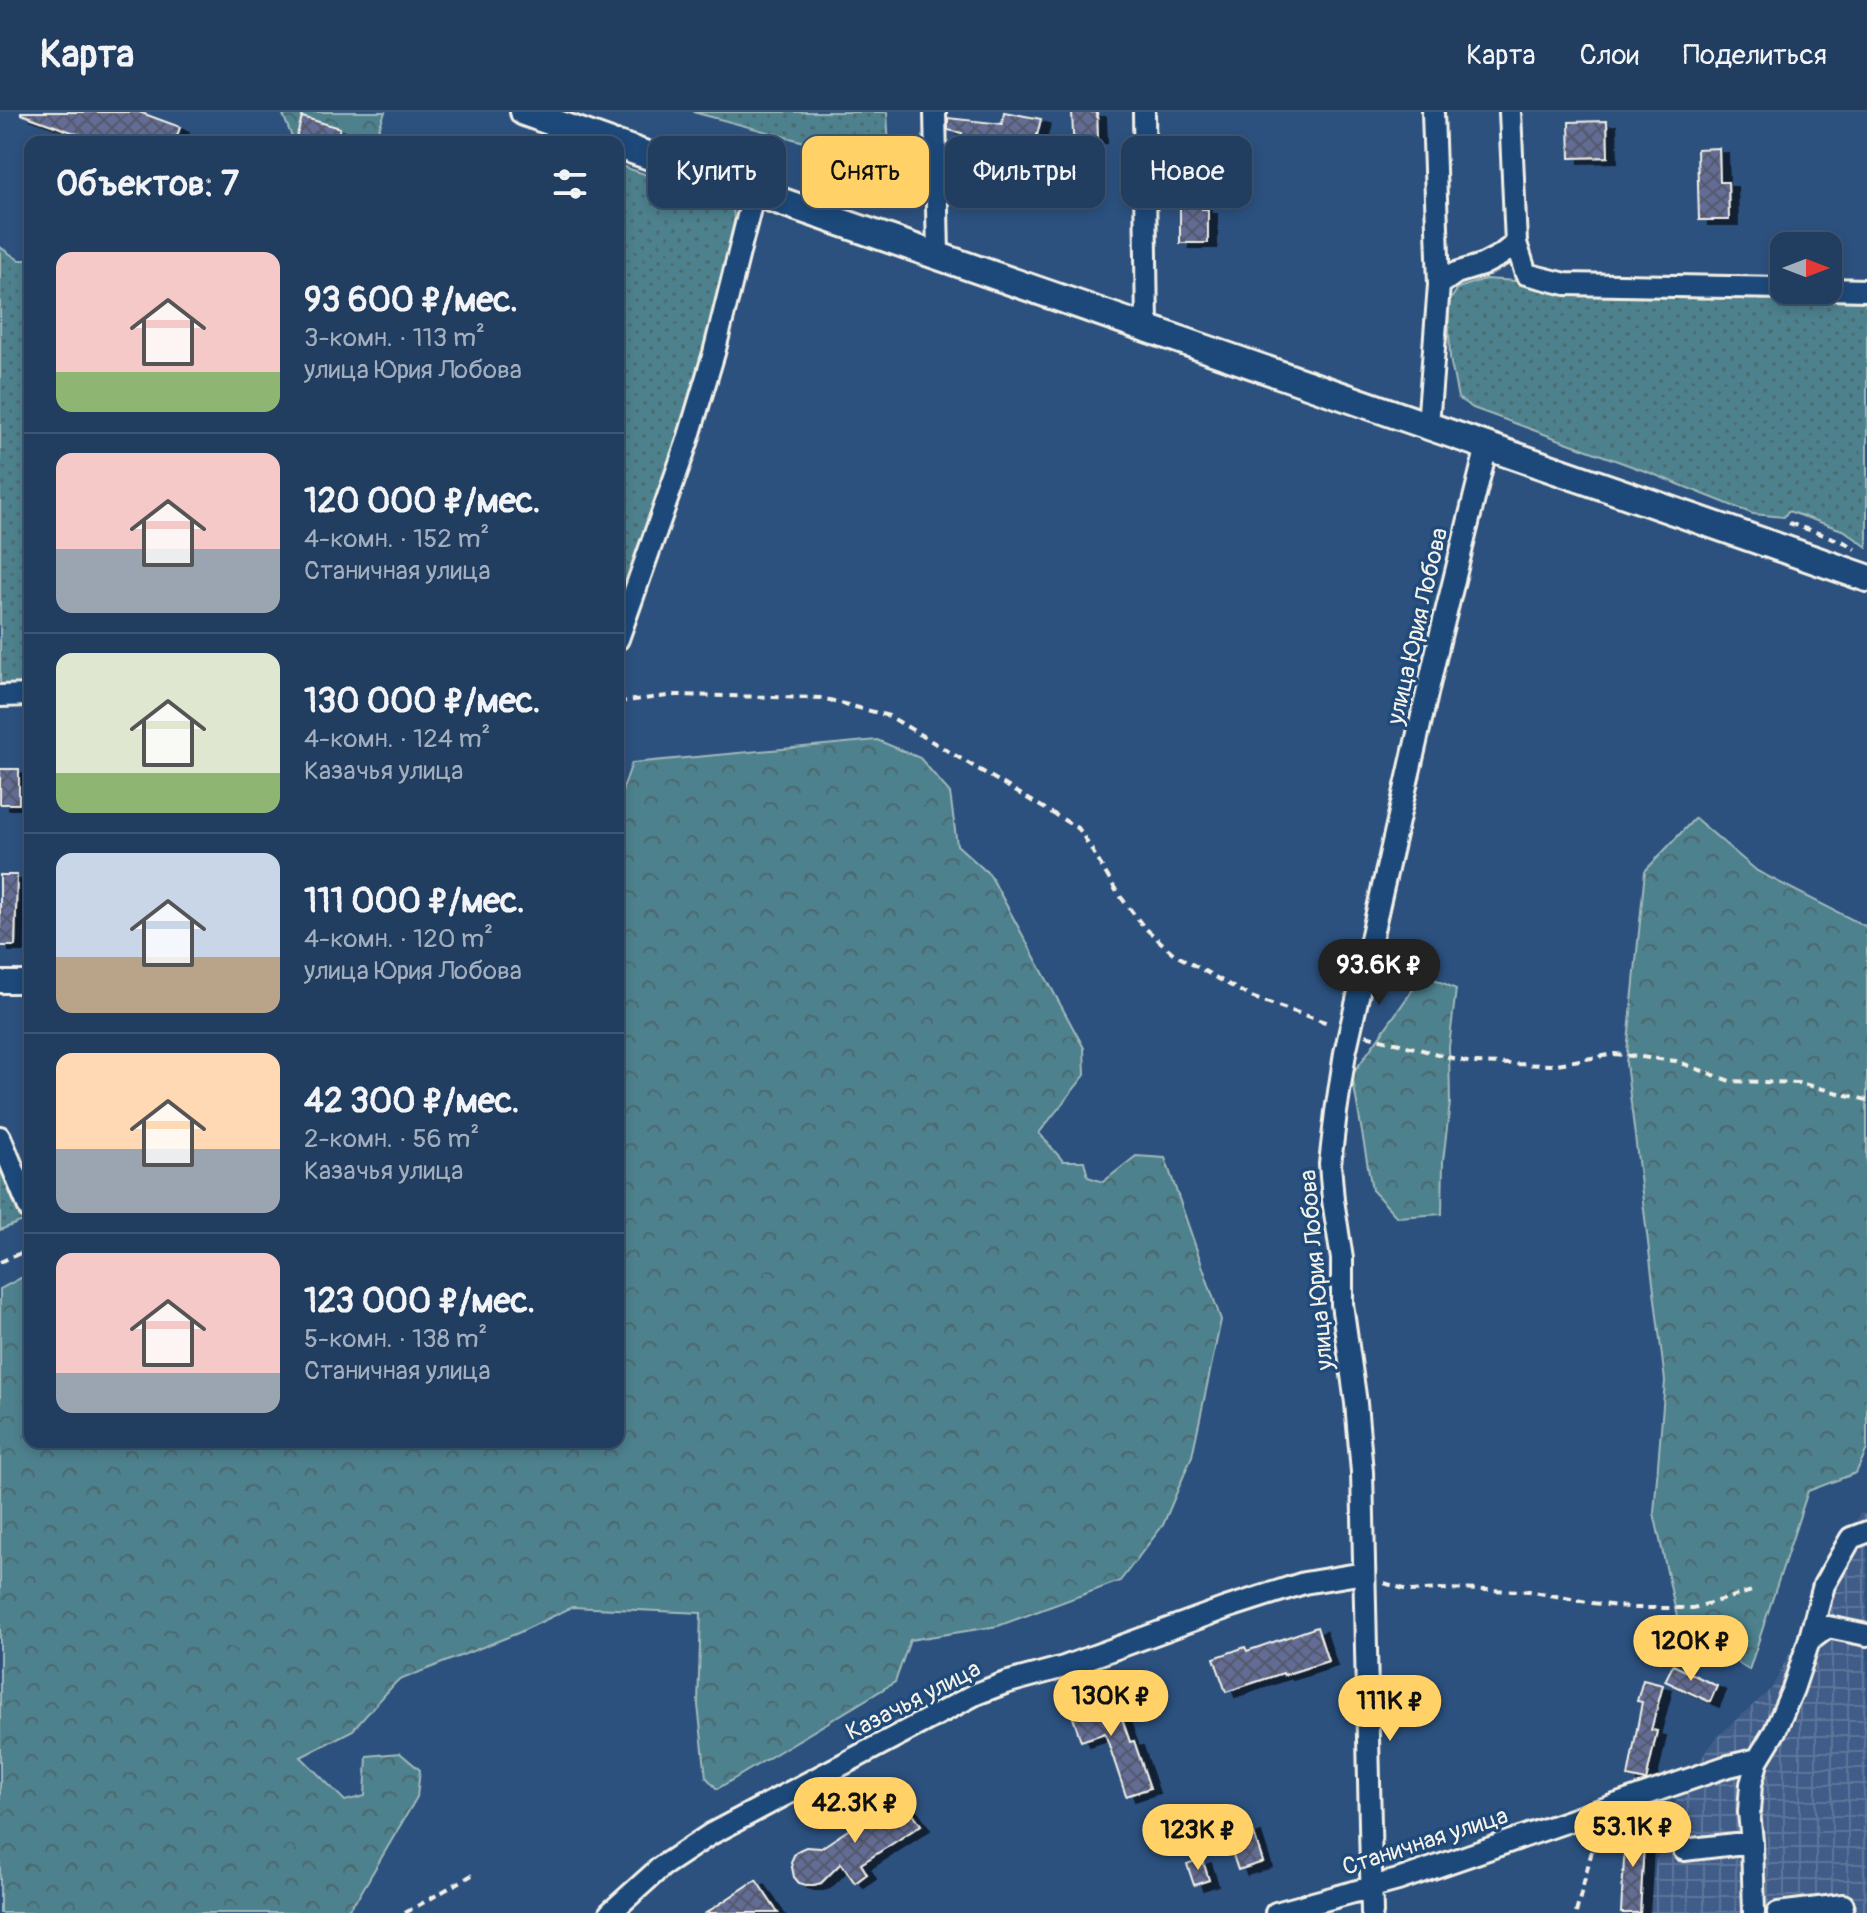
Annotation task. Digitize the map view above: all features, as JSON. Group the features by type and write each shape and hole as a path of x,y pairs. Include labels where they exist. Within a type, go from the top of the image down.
{"main road":[{"path":"524,112 591,136"},
{"path":"624,147 648,155"},
{"path":"786,203 1867,578"}],"street":[{"path":"935,112 938,256"},
{"path":"1144,112 1147,328"},
{"path":"1428,425 1439,285 1433,112"},
{"path":"1510,112 1516,243 1526,274 1566,284 1770,288"},
{"path":"624,622 687,443 714,353 750,208"},
{"path":"1439,285 1456,273 1501,255 1516,243"},
{"path":"1842,289 1867,290"},
{"name":"улица Юрия Лобова","path":"1372,1913 1362,1472 1342,1304 1342,1259 1330,1164 1350,1031 1487,446"},
{"path":"0,696 24,695"},
{"path":"0,982 24,982"},
{"path":"0,1137 24,1195"},
{"path":"1754,1913 1749,1812 1751,1784 1758,1759 1775,1731 1793,1689 1824,1585 1851,1538 1867,1532"},
{"name":"Казачья улица","path":"610,1913 661,1867 711,1834 976,1694 1064,1667 1304,1583 1364,1573"},
{"path":"1809,1641 1828,1627 1867,1635"},
{"name":"Станичная улица","path":"1276,1913 1371,1887 1725,1767 1758,1759"},
{"path":"1684,1850 1752,1842"},
{"path":"1778,1913 1843,1905"}],"path":[{"path":"1789,523 1856,549"},
{"path":"624,701 676,695 822,698 889,716 1079,829 1117,892 1143,926 1174,954 1251,997 1350,1031 1471,1063 1551,1065 1615,1054 1676,1061 1730,1081 1799,1083 1867,1100"},
{"path":"0,1262 24,1252"},
{"path":"1364,1573 1411,1591 1529,1591 1635,1608 1693,1608 1752,1591"},
{"path":"1576,1913 1602,1809"},
{"path":"405,1913 472,1875"}],"shaded area":[{"path":"1860,1513 1867,1515 1867,1913 1648,1913 1656,1861 1672,1807 1717,1737 1772,1688"}],"green space":[{"path":"282,112 385,112 376,136 292,136"},
{"path":"693,112 887,112 888,136 802,136 802,141"},
{"path":"624,167 648,175 648,208 732,208 736,236 706,356 624,594"},
{"path":"0,247 24,260 24,686 0,686"},
{"path":"1485,279 1770,295 1770,304 1842,304 1842,296 1862,297 1867,307 1867,547 1845,531 1788,511 1784,517 1753,514 1473,408 1458,398 1450,358 1448,304 1458,288"},
{"path":"877,740 920,758 950,793 957,845 990,875 1084,1048 1085,1075 1039,1133 1063,1161 1084,1161 1088,1177 1103,1182 1136,1156 1165,1158 1221,1320 1192,1456 1163,1525 1120,1581 998,1626 910,1640 895,1682 717,1789 706,1777 698,1705 701,1613 572,1607 518,1633 397,1681 353,1730 301,1757 345,1801 365,1796 367,1756 400,1753 420,1770 417,1797 359,1896 345,1913 0,1913 0,1289 24,1276 24,1448 624,1448 624,786 632,763"},
{"path":"1695,818 1757,871 1867,927 1867,1449 1856,1473 1808,1491 1749,1670 1679,1626 1654,1513 1665,1381 1626,1063 1645,871"},
{"path":"1424,974 1456,989 1449,1047 1450,1103 1443,1161 1442,1214 1397,1217 1372,1190 1352,1075"},
{"path":"0,1166 23,1221 0,1230"}],"building":[{"path":"139,112 180,127 177,136 83,136 21,114"},
{"path":"1004,112 1041,119 1037,136 962,136 962,133 948,130 948,118 1002,124"},
{"path":"1072,112 1097,112 1098,136 1073,136"},
{"path":"302,117 340,128 337,136 297,136"},
{"path":"1607,121 1608,157 1570,158 1569,122"},
{"path":"1719,148 1720,182 1728,182 1729,220 1699,220 1697,149"},
{"path":"1180,208 1208,209 1208,243 1180,243"},
{"path":"0,769 19,769 19,804 0,804"},
{"path":"0,875 17,875 15,946 0,946"},
{"path":"1317,1627 1328,1661 1226,1692 1214,1658 1245,1647 1247,1651"},
{"path":"1673,1665 1717,1686 1710,1702 1665,1681"},
{"path":"1643,1680 1663,1685 1651,1730 1657,1731 1646,1781 1628,1777 1642,1702 1637,1701"},
{"path":"1097,1694 1099,1702 1114,1696 1150,1788 1126,1796 1105,1733 1081,1741 1068,1703"},
{"path":"904,1800 921,1825 861,1864 867,1874 855,1883 841,1863 821,1883 806,1885 794,1877 791,1862 799,1850 821,1848 886,1801 891,1808"},
{"path":"1626,1824 1645,1825 1640,1913 1621,1913"},
{"path":"1252,1828 1263,1862 1238,1870 1227,1837"},
{"path":"1202,1858 1209,1880 1194,1885 1187,1864"},
{"path":"756,1880 778,1913 706,1913"}]}
